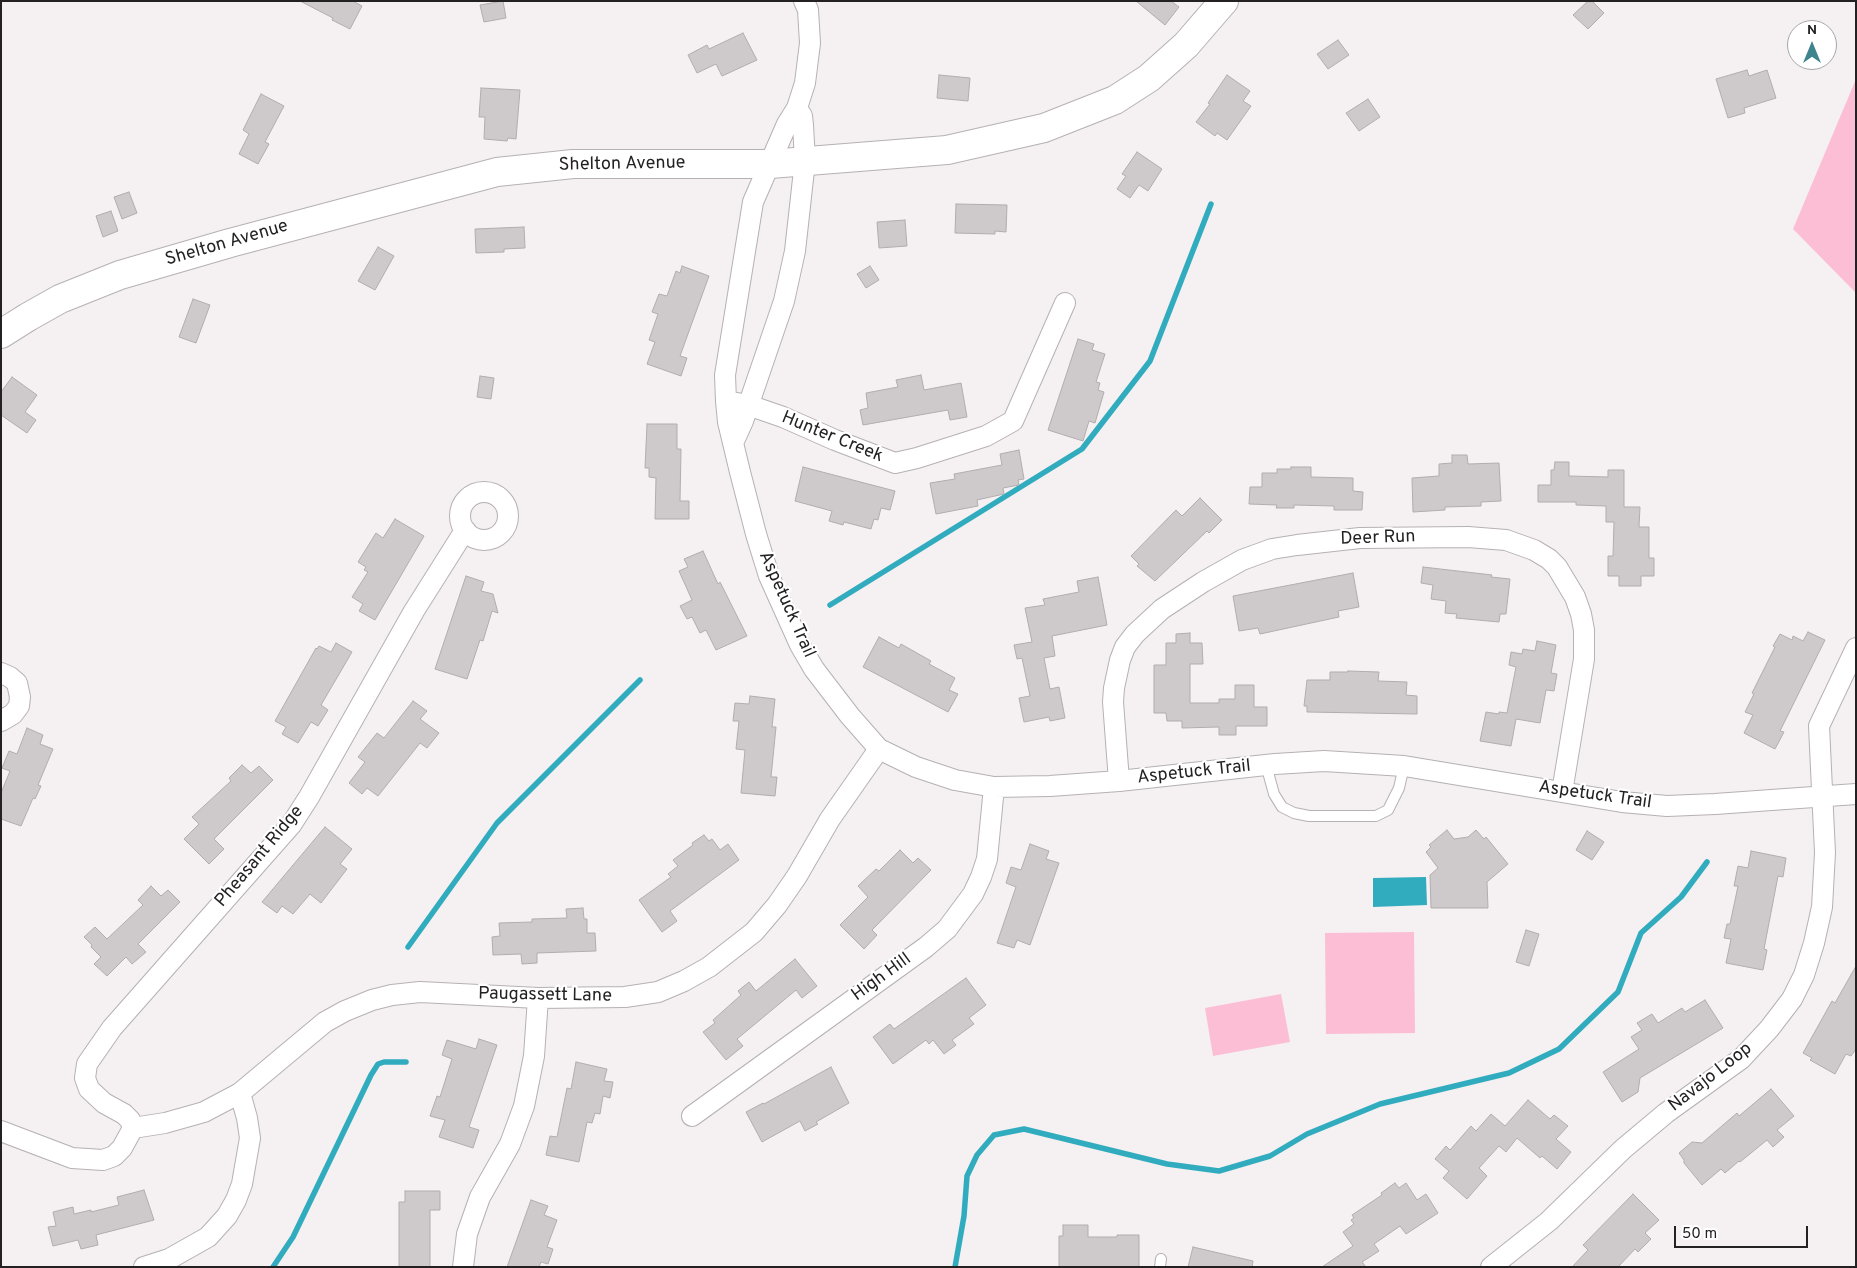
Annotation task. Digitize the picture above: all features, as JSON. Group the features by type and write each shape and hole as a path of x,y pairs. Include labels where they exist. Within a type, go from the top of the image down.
{"main road":[{"name":"Shelton Avenue","path":"1,334 60,299 120,275 230,243 498,172 572,164 770,164 947,150 1044,128 1116,100 1149,78 1186,45 1224,1"}],"street":[{"name":"Aspetuck Trail","path":"804,1 808,10 810,43 805,83 797,108 787,124 754,202 726,367 726,401 756,534 769,576 800,645 814,668 878,749 916,767 955,780 994,787 1050,786 1119,781 1266,765 1324,761 1404,766 1622,802 1667,806 1856,794"},
{"path":"734,443 789,284 796,243 805,161 802,116 797,108"},
{"name":"Hunter Creek","path":"726,401 748,405 783,417 835,440 895,463 917,458 986,436 1013,421 1066,303"},
{"name":"Pheasant Ridge","path":"133,1128 130,1120 124,1114 104,1103 89,1089 85,1078 88,1064 112,1028 291,825 314,789 414,611 466,531"},
{"name":"Deer Run","path":"1119,781 1113,702 1120,660 1125,647 1134,634 1162,609 1242,560 1272,549 1360,538 1468,537 1506,540 1534,550 1549,559 1557,568 1575,597 1584,630 1584,652 1562,792"},
{"name":"Navajo Loop","path":"1491,1267 1549,1221 1623,1149 1658,1119 1741,1059 1769,1029 1792,999 1804,975 1814,944 1822,907 1824,853 1819,726 1856,648"},
{"path":"1,673 10,676 17,683 20,697 19,706 14,714 1,721"},
{"name":"Paugassett Lane","path":"133,1128 166,1123 204,1112 240,1093 325,1022 372,1000 392,995 420,992 538,998 625,997 658,992 684,981 709,967 754,932 777,905 797,876 830,819 878,749"},
{"name":"High Hill","path":"692,1116 926,947 947,929 973,894 987,859 994,787"},
{"path":"463,1267 466,1234 480,1197 510,1144 524,1106 534,1056 538,998"},
{"path":"144,1267 169,1260 208,1238 227,1216 236,1200 242,1184 250,1138 240,1093"},
{"path":"1,1131 72,1158 103,1160 114,1156 122,1148 133,1128"}],"lane":[{"path":"1266,765 1274,794 1282,807 1294,813 1309,816 1376,816 1388,810 1400,788 1404,766"}],"shaded area":[{"path":"1856,79 1856,293 1793,229"},
{"path":"1414,932 1415,1033 1326,1034 1325,933"},
{"path":"1281,994 1290,1042 1213,1056 1205,1008"}],"water":[{"path":"1426,877 1427,905 1373,907 1373,878"}],"building":[{"path":"300,1 353,1 362,6 350,29"},
{"path":"503,1 506,18 484,22 480,5"},
{"path":"1136,1 1171,1 1179,7 1165,25"},
{"path":"1588,1 1592,1 1604,13 1588,29 1573,15"},
{"path":"743,33 757,60 722,76 716,64 697,73 688,55 707,45 709,49"},
{"path":"1338,40 1349,55 1328,69 1317,54"},
{"path":"1747,70 1749,76 1767,70 1776,98 1744,108 1745,113 1728,118 1716,79"},
{"path":"939,75 970,78 968,101 937,98"},
{"path":"1227,75 1250,91 1243,101 1251,106 1227,140 1217,133 1215,136 1196,122 1210,104 1208,103"},
{"path":"481,88 520,90 516,139 508,138 507,141 484,139 485,117 479,117"},
{"path":"261,94 284,106 265,142 269,144 258,164 239,154 249,134 243,130"},
{"path":"1368,99 1380,117 1359,131 1346,113"},
{"path":"1137,152 1162,169 1148,191 1139,185 1130,198 1117,189 1126,176 1122,174"},
{"path":"129,192 137,213 122,219 114,197"},
{"path":"956,204 1007,205 1006,232 995,231 995,234 955,233"},
{"path":"111,211 118,231 103,237 96,216"},
{"path":"905,220 907,246 879,248 877,222"},
{"path":"524,227 525,248 504,249 504,252 476,253 475,229"},
{"path":"378,247 394,256 375,290 358,281"},
{"path":"682,266 709,276 680,356 687,358 681,376 647,364 655,342 649,340 658,314 652,312 659,294 667,296 676,271 680,273"},
{"path":"870,266 879,280 866,288 857,274"},
{"path":"193,299 210,305 196,343 179,337"},
{"path":"1078,339 1094,344 1092,350 1105,354 1096,382 1100,383 1098,390 1104,392 1095,423 1089,421 1083,441 1048,430"},
{"path":"921,375 924,390 961,383 967,417 950,420 948,410 863,425 860,410 868,408 866,393 898,387 896,380"},
{"path":"480,376 494,378 491,399 477,397"},
{"path":"12,377 37,395 25,412 36,420 27,433 1,415 1,392"},
{"path":"647,424 677,424 677,449 681,449 680,501 689,501 689,519 655,519 656,478 649,477 649,468 645,468"},
{"path":"1019,450 1024,479 1018,480 1019,485 1003,488 1004,494 977,500 978,506 936,514 930,483 955,479 954,474 1002,465 1000,454"},
{"path":"1452,455 1467,455 1468,464 1499,463 1501,501 1481,502 1481,506 1445,507 1445,510 1413,512 1412,478 1439,476 1439,464 1452,463"},
{"path":"1555,462 1569,462 1569,476 1608,477 1608,470 1624,470 1624,507 1640,507 1639,527 1649,527 1649,558 1654,558 1654,576 1641,576 1641,586 1619,586 1619,576 1608,576 1608,556 1613,556 1614,522 1606,522 1606,506 1576,505 1576,502 1538,502 1538,485 1551,485 1551,470 1554,470"},
{"path":"803,467 895,491 890,510 881,508 878,520 874,519 871,529 844,522 843,525 829,521 832,511 795,501"},
{"path":"1291,467 1311,467 1311,477 1353,478 1353,491 1363,492 1362,510 1334,510 1334,506 1294,505 1294,508 1276,508 1277,505 1249,504 1250,487 1262,487 1262,473 1277,473 1277,469 1291,469"},
{"path":"1200,498 1222,520 1209,533 1207,531 1155,581 1137,566 1139,564 1131,556 1176,510 1182,516"},
{"path":"395,519 424,536 375,620 359,611 363,604 352,597 368,572 364,570 366,567 358,562 376,533 383,538"},
{"path":"703,551 718,584 720,582 747,636 716,650 706,630 700,633 692,617 687,619 680,606 692,600 679,571 688,567 684,559"},
{"path":"1423,567 1492,575 1491,577 1510,579 1506,614 1500,614 1499,622 1456,618 1457,614 1445,613 1446,601 1431,599 1433,585 1421,583"},
{"path":"1353,573 1359,607 1338,611 1339,617 1260,634 1258,628 1239,631 1233,596"},
{"path":"466,576 484,582 481,591 493,594 498,613 492,611 483,641 480,640 467,679 435,669"},
{"path":"1098,577 1107,625 1052,636 1055,656 1044,658 1050,689 1059,687 1065,718 1050,721 1049,717 1024,722 1019,698 1030,696 1022,658 1017,659 1014,645 1032,642 1025,608 1045,605 1043,599 1079,592 1077,581"},
{"path":"1808,632 1825,640 1780,731 1784,732 1775,749 1744,733 1753,715 1745,712 1780,634 1792,640 1793,636 1803,641"},
{"path":"1190,633 1190,643 1202,643 1203,664 1190,664 1190,703 1219,703 1219,699 1235,699 1235,685 1254,685 1254,707 1267,707 1267,726 1236,726 1236,735 1219,735 1219,727 1182,728 1182,721 1167,721 1166,713 1154,713 1154,665 1166,665 1166,643 1176,643 1176,634"},
{"path":"879,637 899,648 901,644 931,661 929,664 955,678 949,690 958,694 948,712 863,667"},
{"path":"1537,641 1556,645 1551,673 1557,674 1554,691 1546,690 1540,723 1516,719 1511,746 1480,741 1486,712 1507,713 1516,667 1509,665 1511,652 1522,654 1523,649 1535,651"},
{"path":"336,643 352,652 321,705 328,710 318,726 311,722 298,743 282,734 286,727 275,721 316,648 319,646 331,652"},
{"path":"1330,672 1379,672 1378,681 1407,682 1406,695 1417,696 1417,714 1307,712 1307,706 1304,706 1307,680 1330,680"},
{"path":"750,696 775,699 772,727 776,727 771,777 777,777 775,796 741,793 745,750 736,749 739,721 733,721 735,703 749,704"},
{"path":"413,701 427,711 420,719 439,733 427,748 420,743 378,796 367,788 362,794 349,783 365,762 358,757 377,733 384,738"},
{"path":"27,728 43,735 40,744 53,749 38,785 41,786 35,799 33,798 21,826 1,819 1,793 10,771 2,768 9,751 17,754"},
{"path":"242,765 251,773 259,766 273,780 214,839 224,849 209,864 184,839 199,824 192,817 231,781 229,778"},
{"path":"325,827 352,849 340,864 347,869 321,903 310,894 293,914 282,906 277,913 262,902"},
{"path":"1447,830 1454,839 1468,837 1476,830 1484,839 1486,837 1508,864 1487,882 1488,908 1431,908 1430,875 1438,868 1426,852 1431,847 1429,845"},
{"path":"1587,831 1604,842 1592,860 1576,850"},
{"path":"704,835 709,841 712,839 720,850 728,844 739,860 670,911 677,921 662,932 639,900 671,877 668,874 678,866 673,860"},
{"path":"1030,844 1049,851 1046,859 1059,863 1030,945 1017,940 1014,948 997,943 1016,887 1006,883 1011,867 1021,870"},
{"path":"900,850 913,863 918,858 931,870 872,930 877,935 864,949 840,925 868,897 858,886 876,869 879,871"},
{"path":"1751,851 1786,858 1783,877 1778,876 1764,949 1767,950 1763,970 1726,963 1731,939 1724,938 1727,924 1730,924 1738,886 1734,886 1738,866 1748,868"},
{"path":"151,886 161,896 168,890 180,902 138,944 146,952 132,964 126,957 107,976 94,964 101,957 84,937 95,927 107,939 143,905 138,900"},
{"path":"583,908 584,919 587,919 587,933 595,933 596,951 537,953 537,963 522,964 521,954 493,955 492,937 500,936 499,923 532,922 532,919 567,918 566,909"},
{"path":"1526,930 1539,934 1529,966 1516,962"},
{"path":"795,959 817,986 802,998 796,990 737,1039 743,1046 726,1060 703,1032 715,1023 713,1020 741,995 738,991 749,982 756,991"},
{"path":"1856,966 1856,1049 1851,1056 1846,1054 1835,1074 1810,1060 1812,1058 1803,1053 1832,1001 1835,1003"},
{"path":"966,978 986,1005 969,1018 974,1024 952,1040 956,1045 944,1054 933,1040 929,1044 926,1040 893,1064 873,1037 890,1024 894,1029"},
{"path":"1705,1000 1723,1028 1640,1078 1638,1092 1622,1102 1603,1072 1639,1049 1631,1037 1642,1030 1637,1023 1652,1014 1658,1023 1682,1008 1685,1012"},
{"path":"479,1039 497,1045 469,1127 479,1130 473,1148 439,1137 445,1120 430,1116 437,1096 440,1097 452,1059 442,1055 447,1040 476,1049"},
{"path":"576,1062 607,1069 604,1081 613,1082 610,1098 603,1096 600,1114 595,1113 592,1123 587,1122 579,1162 546,1155 550,1136 557,1137 567,1088 571,1089"},
{"path":"831,1067 849,1103 816,1122 818,1124 805,1131 800,1121 762,1142 746,1112"},
{"path":"1771,1089 1794,1116 1777,1130 1784,1137 1773,1147 1767,1140 1725,1173 1721,1169 1702,1185 1684,1163 1679,1153 1692,1142 1702,1143 1737,1113 1739,1116"},
{"path":"1528,1100 1550,1119 1554,1115 1568,1126 1556,1139 1571,1152 1557,1169 1542,1156 1540,1158 1517,1138 1506,1152 1499,1146 1479,1168 1487,1176 1467,1199 1443,1178 1449,1171 1435,1159 1446,1146 1450,1150 1471,1126 1476,1131 1491,1114 1505,1126"},
{"path":"1395,1183 1399,1188 1406,1183 1417,1200 1426,1194 1438,1213 1406,1234 1400,1226 1374,1244 1379,1251 1362,1262 1366,1267 1322,1267 1353,1246 1343,1232 1354,1224 1351,1220 1354,1218 1352,1215 1382,1195 1381,1193"},
{"path":"144,1190 154,1220 96,1235 98,1245 81,1249 78,1240 53,1246 48,1227 56,1226 53,1212 73,1207 74,1214 91,1210 91,1212 119,1205 117,1197"},
{"path":"405,1191 440,1191 440,1210 430,1210 430,1267 399,1267 399,1202 405,1202"},
{"path":"1633,1194 1659,1220 1645,1233 1651,1239 1638,1252 1635,1249 1618,1267 1572,1267 1588,1250 1583,1245"},
{"path":"531,1200 548,1206 544,1215 557,1220 547,1247 553,1249 548,1264 541,1262 539,1267 507,1267"},
{"path":"1063,1225 1088,1225 1088,1237 1139,1235 1139,1267 1059,1267 1059,1236 1063,1236"},
{"path":"1193,1247 1253,1261 1252,1267 1188,1267"}],"waterway":[{"path":"830,605 1082,449 1150,361 1211,204"},
{"path":"408,947 497,823 640,680"},
{"path":"955,1267 964,1216 967,1176 977,1155 994,1135 1024,1129 1167,1164 1219,1171 1270,1156 1307,1134 1380,1104 1509,1073 1559,1049 1618,992 1641,933 1681,897 1707,862"},
{"path":"273,1267 293,1237 378,1064 384,1062 406,1062"}]}
